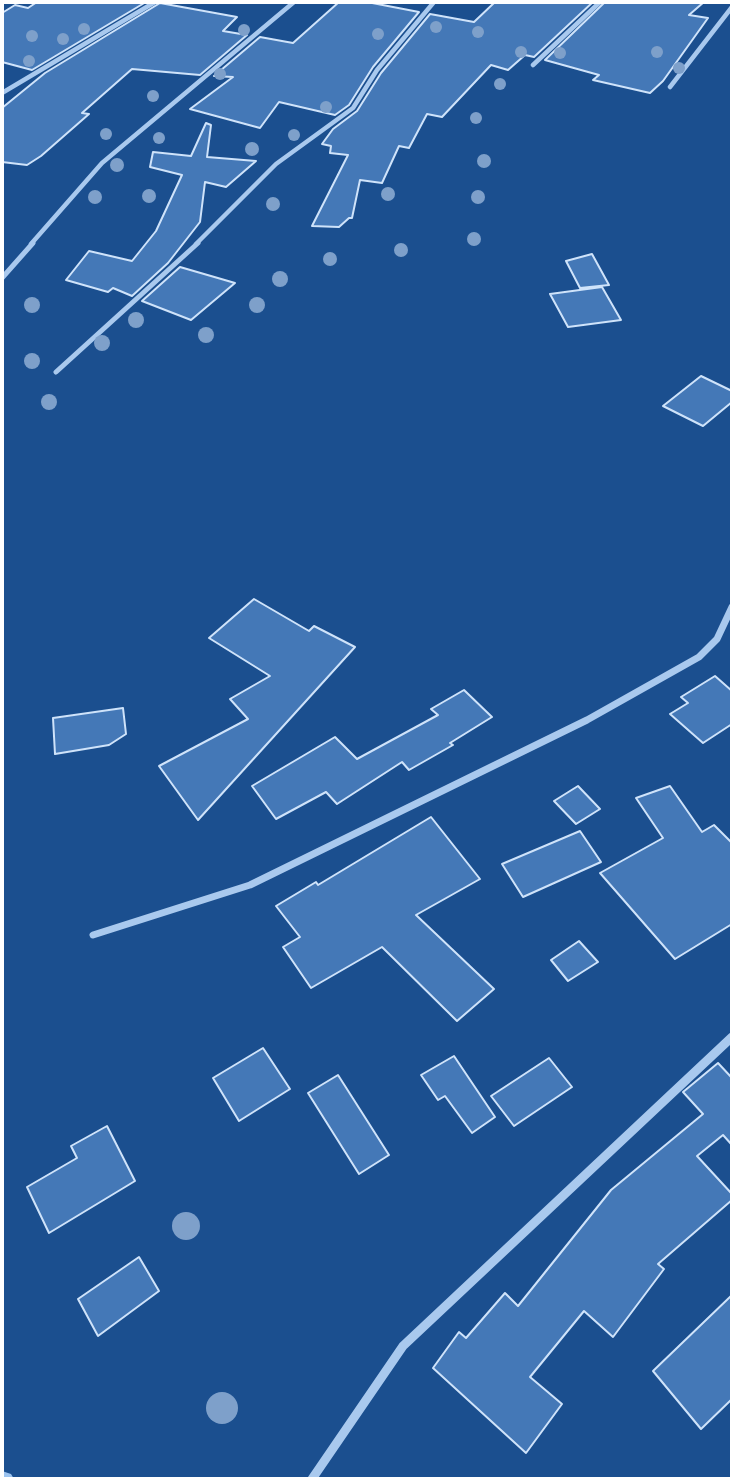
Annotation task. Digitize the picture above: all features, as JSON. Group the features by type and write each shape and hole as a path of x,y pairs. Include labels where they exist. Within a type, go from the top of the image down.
{"street":[{"path":"2,93 155,2"},
{"path":"2,278 26,254 102,163 220,61 294,2"},
{"path":"56,372 181,260 276,164 353,108 377,70 434,2"},
{"path":"533,65 600,2"},
{"path":"670,88 732,7"},
{"path":"93,935 250,885 587,720 699,657 717,639 732,607"},
{"path":"312,1479 403,1346 732,1037"}],"building":[{"path":"37,2 146,2 32,70 2,62 2,13 15,5 28,8"},
{"path":"339,2 367,2 419,12 373,67 349,105 335,115 279,102 260,128 190,109 233,77 214,76 260,37 293,43"},
{"path":"495,2 593,2 534,57 525,55 508,70 491,65 442,117 427,114 409,148 399,146 382,183 360,180 352,218 339,227 312,226 348,155 330,153 331,146 322,144 333,129 357,111 381,73 430,14 474,22"},
{"path":"605,2 704,2 689,15 708,18 663,81 650,93 593,80 599,75 545,60"},
{"path":"160,3 237,17 223,31 247,35 200,75 132,69 82,113 89,114 41,156 27,165 2,162 2,108 45,73"},
{"path":"206,123 211,125 207,157 256,161 226,187 205,182 200,222 168,263 132,296 113,288 108,292 66,280 89,251 132,261 156,231 182,175 150,167 153,152 191,156"},
{"path":"592,254 609,285 580,288 566,261"},
{"path":"180,267 235,283 191,320 142,301"},
{"path":"602,287 621,320 568,327 550,294"},
{"path":"701,376 732,391 732,402 703,426 663,406"},
{"path":"254,599 309,631 314,626 355,647 198,820 159,766 248,719 230,699 270,676 209,638"},
{"path":"715,676 732,691 732,724 703,743 670,714 688,703 681,697"},
{"path":"464,690 492,717 450,743 453,745 409,770 402,762 337,804 326,792 276,819 252,786 335,737 357,759 438,715 431,709"},
{"path":"123,708 126,734 109,745 55,754 53,718"},
{"path":"578,786 600,809 576,824 554,801"},
{"path":"670,786 702,832 714,825 732,843 732,924 675,959 600,873 663,838 636,798"},
{"path":"431,817 480,879 416,915 494,989 457,1021 382,947 311,988 283,947 300,937 276,906 316,882 318,885"},
{"path":"580,831 601,862 523,897 502,864"},
{"path":"579,941 598,962 568,981 551,960"},
{"path":"263,1048 290,1089 239,1121 213,1078"},
{"path":"454,1056 495,1117 472,1133 445,1096 438,1100 421,1075"},
{"path":"549,1058 572,1087 514,1126 491,1096"},
{"path":"718,1063 732,1078 732,1145 723,1135 697,1156 732,1194 732,1200 658,1264 664,1269 613,1337 584,1311 530,1377 562,1404 526,1453 433,1368 459,1332 466,1338 505,1293 518,1306 611,1190 703,1114 683,1092"},
{"path":"338,1075 389,1155 359,1174 308,1093"},
{"path":"107,1126 135,1181 49,1233 27,1187 77,1158 71,1146"},
{"path":"139,1257 159,1291 98,1336 78,1299"},
{"path":"732,1295 732,1399 701,1429 653,1371"}]}
